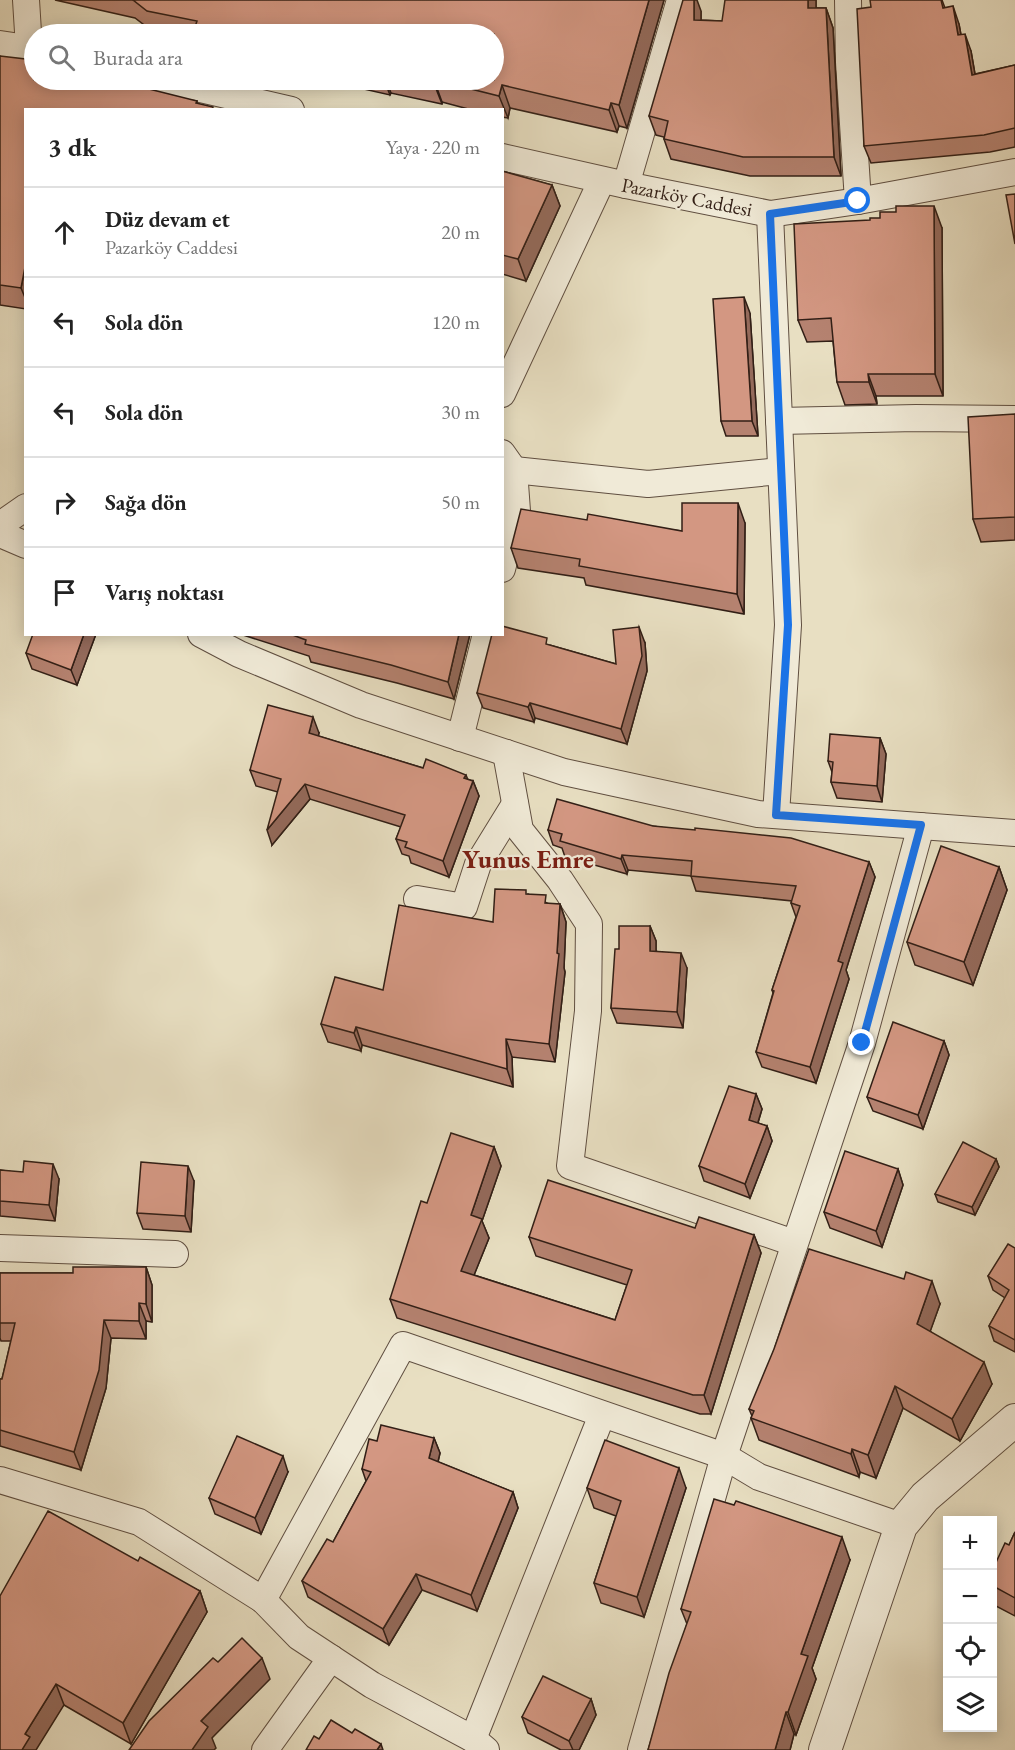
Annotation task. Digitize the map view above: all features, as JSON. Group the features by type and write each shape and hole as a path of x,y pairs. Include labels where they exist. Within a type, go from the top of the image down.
{"street":[{"path":"26,0 29,24"},
{"path":"504,390 614,183 680,0"},
{"path":"848,0 849,62 858,201"},
{"path":"0,44 24,48"},
{"path":"189,90 221,102 274,108"},
{"name":"Pazarköy Caddesi","path":"504,157 614,183 770,214 858,201 1015,172"},
{"path":"770,214 788,625 776,815"},
{"path":"779,421 916,418 1015,419"},
{"path":"504,561 517,511 508,461 648,484 780,471"},
{"path":"0,525 24,508"},
{"path":"0,534 24,544"},
{"path":"205,636 239,654 360,705 564,772 758,814 1015,833"},
{"path":"460,738 486,636"},
{"path":"506,753 520,830 560,880 589,924 588,1011 570,1166 794,1243"},
{"path":"417,899 464,908 478,864 515,804"},
{"path":"641,1750 724,1456 862,1043 921,825"},
{"path":"0,1248 175,1254"},
{"path":"263,1600 403,1345 724,1456 759,1477 901,1526"},
{"path":"3,1488 139,1522 263,1600 299,1637 372,1685 480,1745 602,1415"},
{"path":"825,1750 901,1526 925,1497 1015,1420"},
{"path":"265,1750 331,1658"}],"building":[{"path":"133,0 649,0 619,105 611,103 609,110 504,85 504,24 196,24 197,21 147,11"},
{"path":"683,0 694,0 694,20 722,21 725,0 808,0 808,8 826,8 834,157 743,157 664,139 668,121 649,116"},
{"path":"870,0 941,0 943,8 953,6 958,35 965,34 972,75 1015,65 1015,128 984,135 864,146 857,9 871,7"},
{"path":"0,56 24,59 24,90 153,90 213,107 24,108 24,272 21,288 0,285"},
{"path":"475,90 501,90 499,96"},
{"path":"504,172 552,185 518,259 504,256"},
{"path":"1015,194 1015,244 1006,195"},
{"path":"896,206 934,206 935,374 868,374 869,382 837,382 831,318 798,320 794,224 870,220 870,218 880,218 880,212 896,212"},
{"path":"744,297 752,421 721,421 713,299"},
{"path":"1015,414 1015,517 973,519 968,417"},
{"path":"682,503 738,503 737,594 579,566 580,559 511,548 521,509 587,520 588,514 682,531"},
{"path":"504,627 547,638 546,644 616,664 613,630 639,627 642,656 621,729 530,703 528,707 477,693 491,636 504,636"},
{"path":"32,636 83,636 71,670 26,653"},
{"path":"295,636 459,636 448,682 305,644 306,640"},
{"path":"268,705 313,717 309,733 423,768 426,759 466,775 464,778 473,781 443,861 405,847 407,842 396,839 405,815 305,784 267,830 281,779 250,770"},
{"path":"830,734 880,738 877,786 831,782 833,762 828,761"},
{"path":"557,799 653,826 791,838 869,862 838,961 843,963 810,1067 756,1052 774,991 772,990 800,906 791,903 796,886 691,876 692,861 622,855 621,859 560,841 562,834 548,830"},
{"path":"941,846 999,867 964,962 907,942"},
{"path":"495,889 526,890 526,894 546,895 545,903 560,904 557,953 559,954 549,1044 506,1039 507,1069 356,1027 354,1033 321,1024 335,977 383,990 399,905 493,922"},
{"path":"619,926 650,926 650,951 681,953 677,1012 611,1008 615,949 619,949"},
{"path":"893,1022 944,1041 918,1115 867,1097"},
{"path":"729,1086 756,1094 749,1120 767,1126 745,1184 699,1166"},
{"path":"451,1133 494,1147 471,1215 482,1219 461,1271 615,1320 632,1270 529,1237 548,1180 695,1228 699,1217 754,1235 704,1395 693,1395 390,1299 421,1201 427,1203"},
{"path":"963,1142 996,1159 972,1207 935,1194"},
{"path":"845,1151 898,1169 876,1231 824,1212"},
{"path":"24,1161 53,1164 49,1205 0,1201 0,1170 23,1172"},
{"path":"141,1162 188,1166 185,1216 137,1213"},
{"path":"1008,1244 1015,1248 1015,1340 989,1326 1009,1290 988,1276"},
{"path":"809,1249 904,1279 906,1272 932,1281 917,1324 984,1362 952,1419 895,1386 868,1455 852,1449 851,1454 751,1418 754,1411 749,1409 774,1349"},
{"path":"73,1267 146,1267 146,1304 139,1303 139,1321 104,1320 99,1370 74,1452 0,1430 0,1379 2,1379 15,1323 0,1323 0,1273 73,1273"},
{"path":"381,1425 434,1438 429,1458 513,1492 471,1595 416,1574 383,1629 302,1581 327,1539 333,1542 371,1472 362,1469 369,1439 377,1441"},
{"path":"237,1436 283,1456 255,1518 209,1498"},
{"path":"605,1440 679,1468 637,1597 594,1583 621,1501 587,1488"},
{"path":"714,1499 734,1505 736,1501 842,1537 801,1654 808,1656 788,1712 786,1712 775,1750 648,1750 669,1673 691,1612 681,1609"},
{"path":"48,1511 138,1561 140,1557 200,1591 123,1723 56,1684 25,1734 30,1737 22,1750 0,1750 0,1596"},
{"path":"1015,1532 1015,1598 997,1588 997,1560 1005,1543 1009,1545"},
{"path":"242,1638 262,1658 201,1721 208,1727 192,1750 129,1750 149,1721 213,1658 218,1662"},
{"path":"543,1676 591,1699 569,1741 522,1717"},
{"path":"331,1720 352,1733 355,1729 381,1744 377,1750 306,1750 314,1736 319,1739"}],"district":[{"name":"Yunus Emre","path":"528,859"}],"route":[{"path":"858,201 770,214 788,625 776,815 921,825 862,1043"}]}
